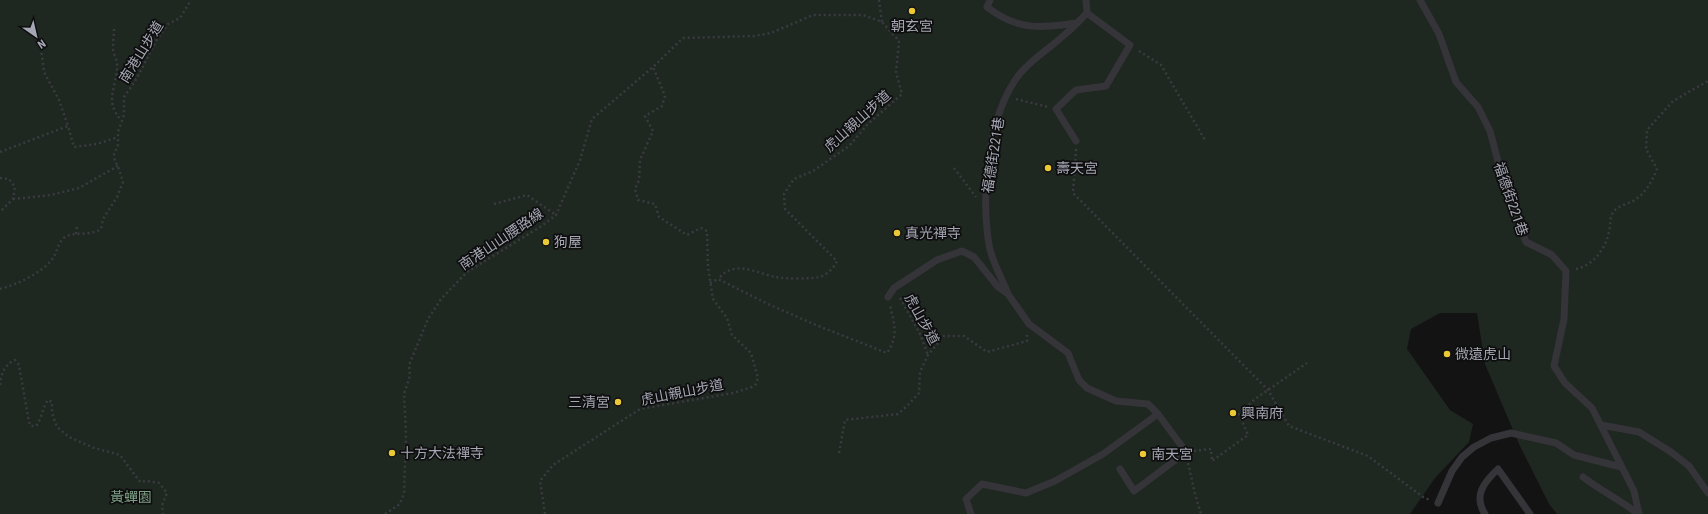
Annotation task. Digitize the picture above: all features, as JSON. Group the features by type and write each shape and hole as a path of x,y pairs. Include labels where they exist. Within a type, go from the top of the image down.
{"lane":[{"path":"990,0 987,7 1001,18 1019,25 1055,26 1077,23"},
{"path":"1076,141 1056,109 1076,90 1106,86 1130,45 1087,13 1086,0"},
{"name":"福德街221巷","path":"1420,0 1439,34 1456,82 1478,107 1490,131 1505,188 1526,242 1552,255 1566,272"},
{"name":"福德街221巷","path":"1008,294 990,247 985,209 989,159 997,118 1005,97 1019,76 1036,58 1063,36 1087,13"},
{"path":"888,297 894,288 937,260 962,251 974,257 998,287 1008,294 1029,324 1068,352 1080,380 1087,388 1116,402 1148,404 1158,414 1186,452 1134,491 1120,469"},
{"path":"1566,272 1564,319 1554,366 1565,383 1592,408 1634,491 1639,514"},
{"path":"971,514 966,499 982,484 1026,493 1055,480 1103,454 1158,414"},
{"path":"1601,425 1639,432 1689,466 1708,493"},
{"path":"1438,503 1452,471 1462,458 1479,444 1491,438 1511,433 1556,443 1574,455 1621,467"},
{"path":"1486,514 1480,506 1479,497 1489,478 1498,469 1530,514"},
{"path":"1583,477 1599,490 1623,501 1639,514"}],"path":[{"name":"南港山步道","path":"0,289 18,282 44,268 54,257 58,243 66,237 76,234 89,234 101,229 103,219 121,190 122,182 118,166 115,162 114,154 118,145 121,120 124,115 124,97 137,78 156,42 168,24 180,18 191,0"},
{"path":"879,0 882,22"},
{"name":"南港山山腰路線","path":"385,514 400,504 404,493 406,434 404,394 410,376 409,365 428,319 441,299 467,272 540,227 556,215 580,160 592,119 653,67 683,38 754,36 772,33 813,15 864,15 882,22"},
{"name":"虎山親山步道","path":"545,514 540,481 553,465 635,412 640,409 673,402 733,393 752,387 756,384 758,378 751,353 732,334 727,318 713,299 710,283 718,279 726,272 734,269 742,269 777,278 802,278 820,277 834,268 836,261 785,209 784,194 794,179 813,171 849,146 868,124 902,94 896,72 899,41 882,22"},
{"path":"114,29 113,49 117,61 117,73 111,94 112,106 121,120"},
{"path":"1130,45 1161,65 1205,140"},
{"path":"41,48 44,72 59,100 74,147 97,144 118,137"},
{"path":"653,67 665,96 662,106 645,116 653,131 640,160 639,180 635,189 638,200 655,204 659,217 687,235 701,228 707,231 710,283"},
{"path":"1566,272 1585,267 1598,256 1609,232 1610,216 1615,209 1634,200 1649,188 1657,169 1646,149 1647,130 1673,102 1708,81"},
{"path":"1005,97 1056,109"},
{"path":"0,152 68,126"},
{"path":"1076,141 1073,193 1268,390 1289,426 1368,456 1423,497 1438,503"},
{"path":"12,199 51,195 79,188 118,166"},
{"path":"954,168 985,209"},
{"path":"0,178 9,179 15,187 12,199 0,212"},
{"path":"494,204 527,196 556,215"},
{"path":"76,234 77,226"},
{"path":"718,279 770,305 887,353 892,347 896,333 888,297"},
{"name":"虎山步道","path":"894,288 920,334 928,355 944,336 964,336 987,352 1027,341 1029,324"},
{"path":"839,454 845,420 898,414 908,406 919,393 920,372 928,355"},
{"path":"0,385 4,369 9,362 14,360 20,371 31,426 36,426 39,422 43,407 48,400 52,402 52,413 56,427 69,437 94,448 120,455 140,482 146,481 159,483 167,493 162,505 163,514"},
{"path":"1201,514 1186,452 1211,449 1212,461 1248,435 1239,414 1255,399 1307,363"}],"green space":[{"name":"黃蟬園","path":"0,0 1708,0 1708,514 1557,514 1549,504 1519,444 1485,364 1477,313 1440,313 1411,329 1407,349 1450,410 1473,424 1469,442 1435,478 1410,514 0,514"}],"place":[{"name":"朝玄宮","path":"912,11"},
{"name":"壽天宮","path":"1048,168"},
{"name":"真光禪寺","path":"897,233"},
{"name":"狗屋","path":"546,242"},
{"name":"微遠虎山","path":"1447,354"},
{"name":"三清宮","path":"618,402"},
{"name":"興南府","path":"1233,413"},
{"name":"十方大法禪寺","path":"392,453"},
{"name":"南天宮","path":"1143,454"}]}
